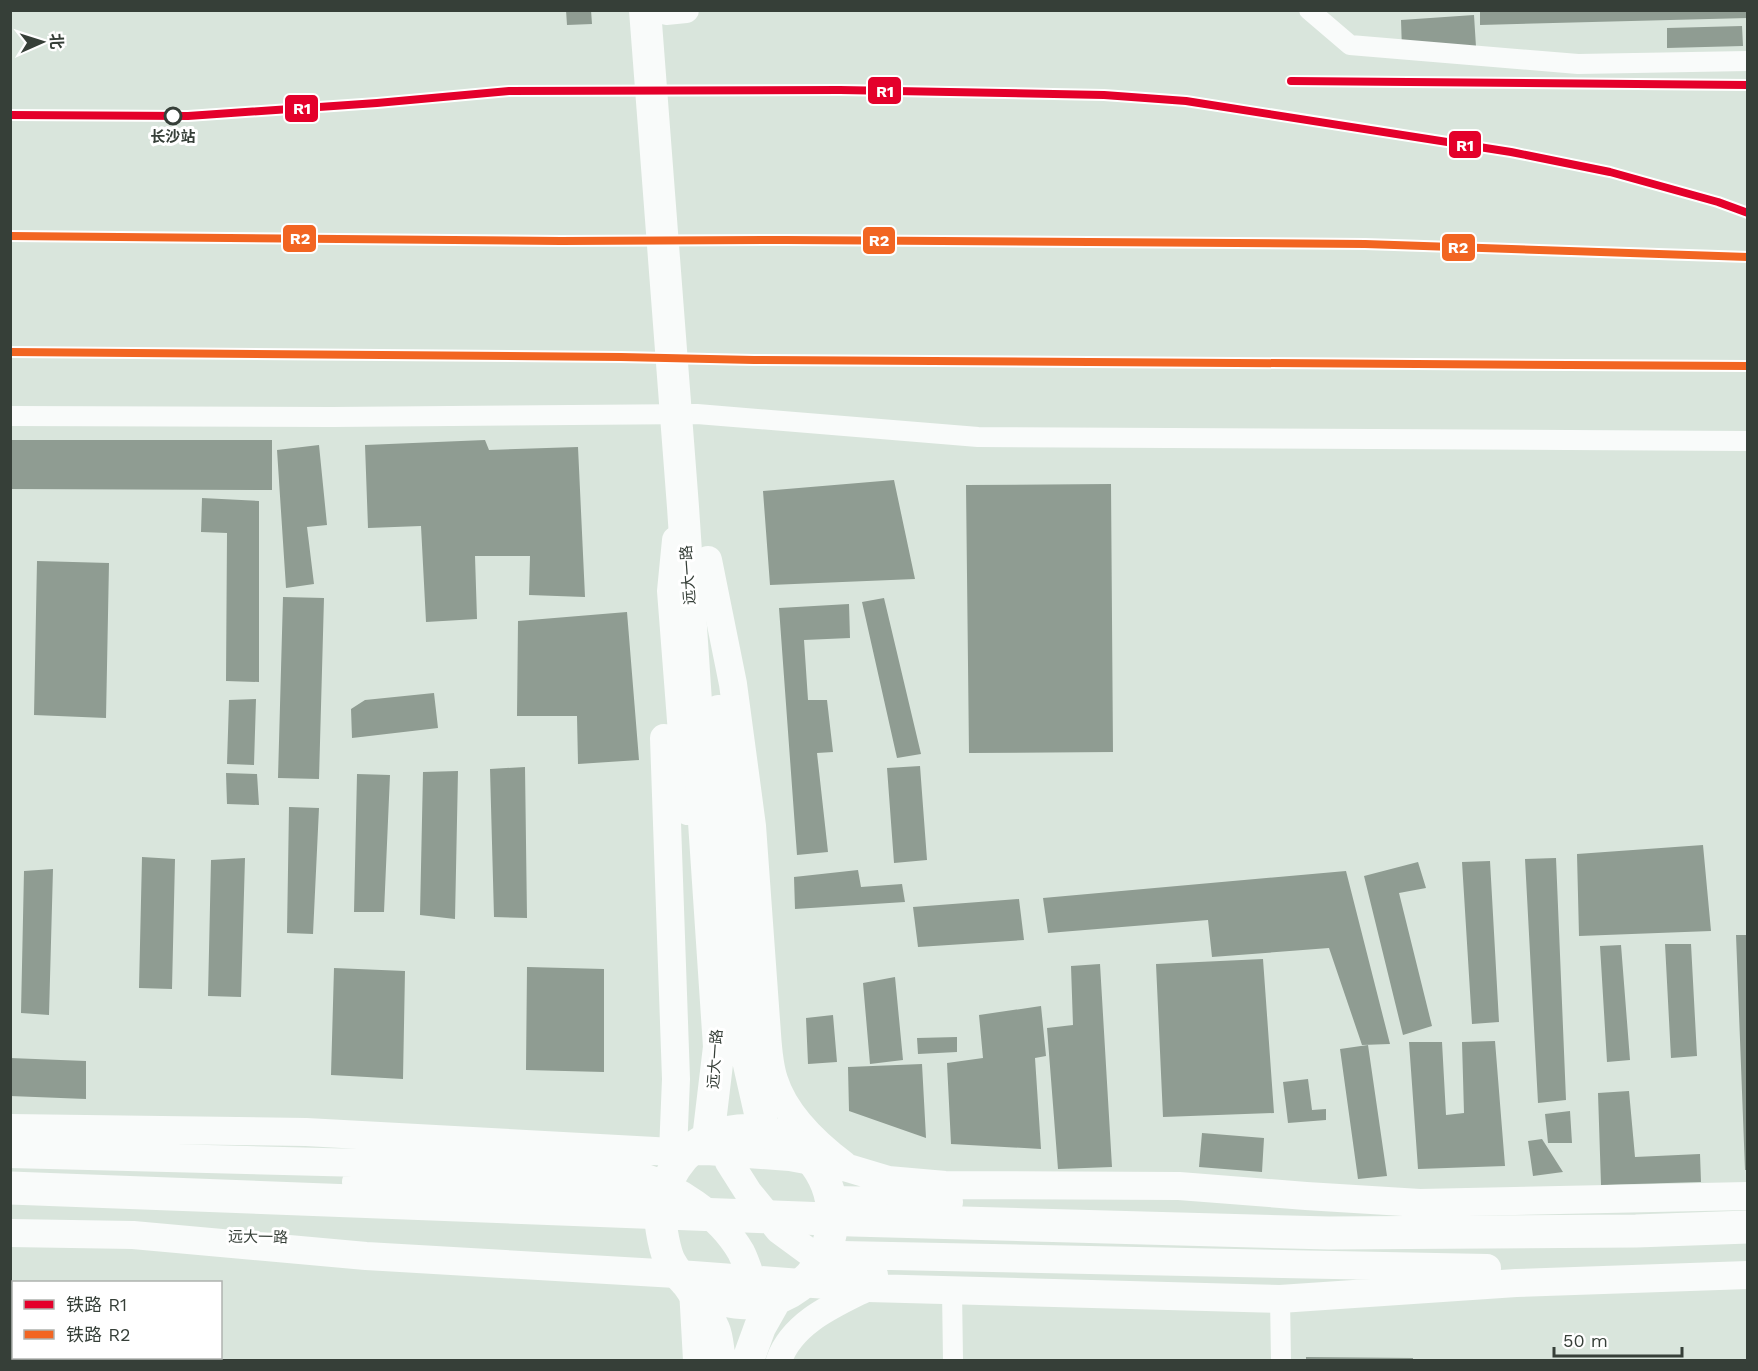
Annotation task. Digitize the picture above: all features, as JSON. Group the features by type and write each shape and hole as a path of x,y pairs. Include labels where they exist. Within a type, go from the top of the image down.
{"highway":[{"path":"10,1188 853,1220 1329,1233 1624,1231 1748,1227"},
{"path":"10,1210 483,1230 1330,1251 1748,1246"}],"main road":[{"name":"远大一路","path":"666,11 684,418 681,481 719,1047 708,1138"},
{"name":"远大一路","path":"684,418 708,560 743,1038 764,1131"},
{"path":"673,1152 676,1078 659,602 684,418"},
{"path":"681,481 671,591 709,1087 716,1128 729,1162 748,1192 779,1230 809,1252 847,1270 888,1278 1217,1284 1516,1283 1748,1275"},
{"path":"708,560 733,684 750,814 769,1056 774,1081 786,1106 807,1133 819,1146 848,1168"},
{"path":"10,1128 306,1132 673,1152 707,1151 790,1157 848,1168 888,1180 945,1185 1179,1186 1295,1201"},
{"path":"764,1131 788,1141 808,1156 823,1176 831,1200 832,1228 824,1255 804,1281 777,1298 740,1303 722,1299 691,1280 671,1264 661,1231 662,1196 679,1162 708,1138 726,1132 764,1131"},
{"path":"10,1154 599,1169 633,1174 682,1194 726,1232 741,1253 757,1300 759,1360"},
{"path":"10,1166 662,1196"},
{"path":"831,1200 1420,1203 1748,1196"},
{"name":"远大一路","path":"10,1233 309,1238 621,1256 656,1266 691,1280 715,1331 720,1360"},
{"path":"824,1255 1521,1269 1576,1281"},
{"path":"691,1280 868,1288 1280,1299 1516,1283"},
{"path":"691,1280 697,1360"},
{"path":"748,1360 760,1327 777,1298"}],"street":[{"path":"1309,10 1350,45 1578,64 1748,61"},
{"path":"10,416 684,418 978,437 1748,441"},
{"path":"779,1360 796,1333 821,1312 868,1288"},
{"path":"952,1290 953,1360"},
{"path":"1280,1299 1281,1360"}],"building":[{"path":"566,10 591,10 592,24 567,25"},
{"path":"1480,10 1748,10 1748,18 1480,25"},
{"path":"1474,15 1476,47 1402,50 1401,20"},
{"path":"1742,26 1743,46 1667,48 1667,28"},
{"path":"10,440 272,440 272,490 10,489"},
{"path":"485,440 489,450 578,447 585,597 529,595 530,556 475,556 477,619 426,622 421,526 368,528 365,445"},
{"path":"319,445 327,525 307,527 314,584 286,588 277,450"},
{"path":"894,480 915,579 770,585 763,491"},
{"path":"1111,484 1113,752 969,753 966,485"},
{"path":"202,498 259,501 259,682 226,681 227,533 201,532"},
{"path":"37,561 109,563 106,718 34,715"},
{"path":"283,597 324,598 319,779 278,778"},
{"path":"884,598 921,754 897,758 862,602"},
{"path":"849,604 850,638 804,640 808,700 827,700 833,752 817,753 828,852 797,855 779,608"},
{"path":"627,612 639,760 578,764 577,716 517,716 518,621"},
{"path":"434,693 438,728 352,738 351,709 365,700"},
{"path":"256,699 254,765 227,764 229,700"},
{"path":"920,766 927,860 894,863 887,768"},
{"path":"525,767 527,918 494,917 490,769"},
{"path":"458,771 455,919 420,915 423,772"},
{"path":"226,773 257,774 259,805 227,804"},
{"path":"357,774 390,775 384,912 354,912"},
{"path":"289,807 319,808 313,934 287,933"},
{"path":"1703,845 1711,931 1579,936 1577,854"},
{"path":"142,857 175,859 172,989 139,988"},
{"path":"245,858 241,997 208,996 211,860"},
{"path":"1556,858 1566,1100 1538,1103 1525,859"},
{"path":"1490,861 1499,1022 1472,1024 1462,862"},
{"path":"1418,862 1426,888 1399,893 1432,1026 1403,1035 1364,876"},
{"path":"53,869 49,1015 21,1013 24,871"},
{"path":"858,870 861,887 902,884 905,902 795,909 794,877"},
{"path":"1346,871 1390,1044 1362,1045 1329,948 1212,957 1208,920 1048,933 1043,898"},
{"path":"1019,899 1024,940 918,947 913,907"},
{"path":"1736,935 1748,935 1748,1170 1745,1170"},
{"path":"1665,944 1691,944 1697,1056 1671,1058"},
{"path":"1621,945 1630,1060 1607,1062 1600,946"},
{"path":"1263,959 1274,1113 1163,1117 1156,964"},
{"path":"1100,964 1112,1167 1058,1169 1047,1028 1073,1025 1071,966"},
{"path":"527,967 604,969 604,1072 526,1070"},
{"path":"334,968 405,971 403,1079 331,1075"},
{"path":"895,977 903,1060 870,1064 863,983"},
{"path":"1041,1006 1046,1056 1035,1058 1041,1149 951,1144 947,1063 983,1058 979,1015"},
{"path":"833,1015 837,1062 808,1064 806,1018"},
{"path":"957,1037 957,1052 918,1054 917,1038"},
{"path":"1495,1041 1505,1166 1418,1169 1409,1042 1442,1042 1446,1115 1464,1113 1462,1042"},
{"path":"1368,1045 1387,1176 1358,1179 1340,1049"},
{"path":"10,1058 86,1061 86,1099 10,1096"},
{"path":"922,1064 926,1138 849,1111 848,1067"},
{"path":"1308,1079 1312,1110 1326,1109 1326,1120 1288,1123 1283,1082"},
{"path":"1629,1091 1635,1157 1700,1154 1701,1182 1601,1185 1598,1093"},
{"path":"1570,1111 1572,1143 1548,1143 1545,1114"},
{"path":"1202,1133 1264,1138 1262,1172 1199,1167"},
{"path":"1542,1139 1563,1172 1533,1176 1528,1141"},
{"path":"1306,1357 1413,1358 1413,1360 1306,1360"}],"rail line":[{"name":"R1","path":"1291,81 1748,85"},
{"name":"R1","path":"10,115 188,116 509,91 840,90 1104,95 1186,101 1511,152 1610,172 1718,202 1748,213"},
{"name":"R2","path":"10,236 1365,244 1748,257"},
{"name":"R2","path":"10,352 754,360 1748,366"}],"place":[{"name":"长沙站","path":"173,116"}]}
